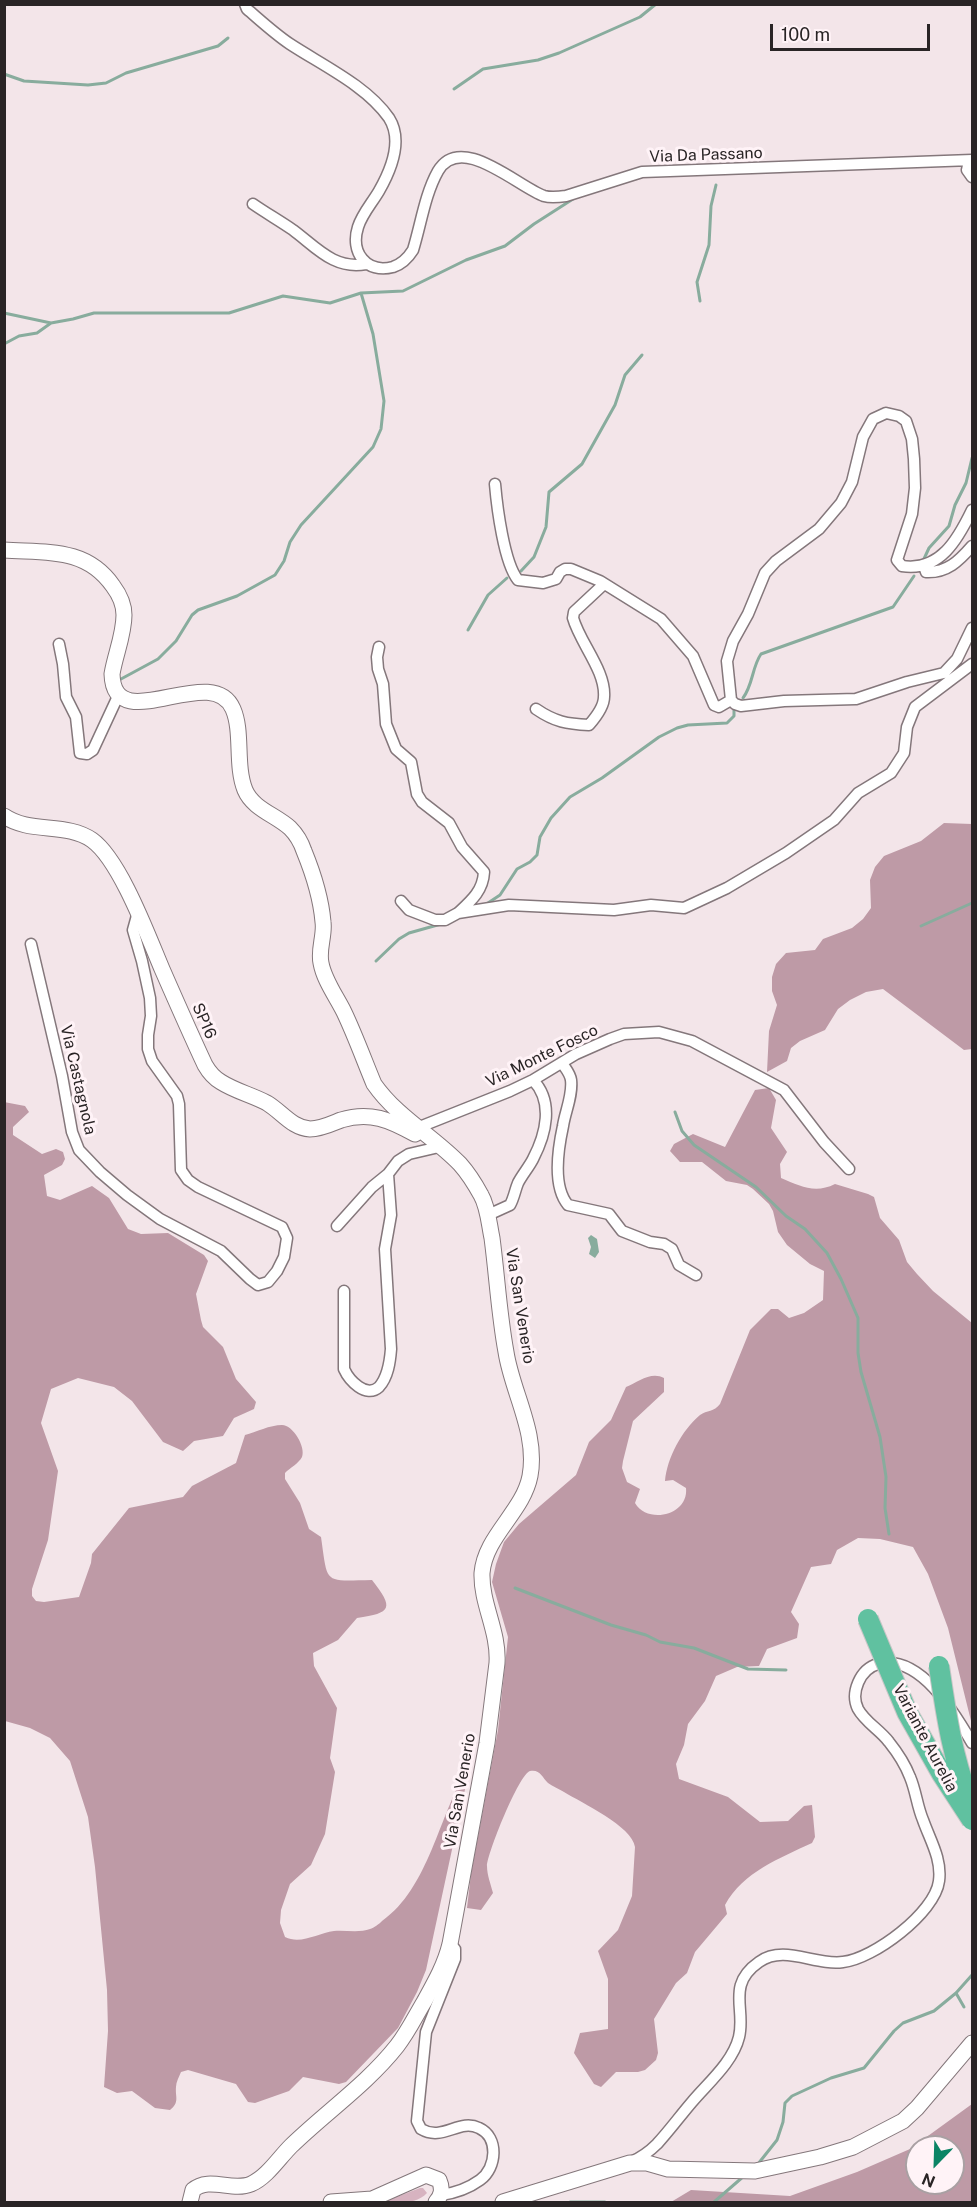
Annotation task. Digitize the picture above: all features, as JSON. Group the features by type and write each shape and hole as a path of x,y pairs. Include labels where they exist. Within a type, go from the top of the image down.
{"highway":[{"name":"Variante Aurelia","path":"868,1619 907,1712 942,1774 972,1820"},
{"path":"939,1666 955,1756 972,1807"}],"street":[{"path":"245,4 247,9 287,42 367,94 389,118 396,136 392,165 381,189 362,217 357,231 355,245 358,255 366,264"},
{"name":"Via Da Passano","path":"253,204 295,231 330,258 354,266 366,264 373,268 392,267 408,258 413,250 432,184 439,169 444,163 461,158 478,159 536,193 547,197 566,196 642,172 971,161"},
{"path":"971,161 967,170 972,177"},
{"path":"972,510 960,535 947,551 924,566 902,566 897,560 912,514 915,488 912,439 906,422 899,416 886,413 873,419 863,437 852,482 840,503 819,529 776,561 765,573 748,614 733,641 727,661 731,700 741,706 784,701 856,699 907,682 944,673 957,659 972,628"},
{"path":"495,484 498,518 512,572 518,580 543,583 556,579 565,569 571,569 604,584 662,619 693,656 714,705 720,707 731,700"},
{"path":"924,566 926,572 938,573 952,566 972,546"},
{"path":"4,550 68,554 93,564 117,592 124,615 112,683 119,694 93,750 87,754 80,753 76,717 66,697 59,644"},
{"path":"536,709 558,722 589,725 598,714 605,698 603,686 573,618 574,612 604,584"},
{"path":"379,646 378,669 386,724 396,749 411,762 417,794 422,802 449,823 462,847 483,872 479,891 458,913 445,920 435,920 409,910 401,901"},
{"path":"458,913 509,905 615,910 651,904 684,908 728,888 820,831 834,820 858,793 891,773 904,753 908,727 915,707 972,664"},
{"name":"Via San Venerio","path":"119,694 133,701 142,702 205,691 218,694 229,703 236,721 238,758 246,793 256,804 289,827 298,838 311,870 324,921 321,963 374,1084 381,1094 417,1128 461,1165 483,1198 488,1215 506,1354 523,1407 531,1469 520,1500 491,1547 482,1570 484,1592 495,1634 497,1656 487,1743 450,1944 432,1988 407,2032 381,2064 291,2146 261,2177 251,2184 239,2186 204,2184 193,2190 190,2202"},
{"name":"SP16","path":"4,816 17,822 78,832 90,839 106,854 138,912 205,1065 221,1082 269,1104 303,1128 321,1128 355,1116 369,1116 395,1123 439,1147"},
{"name":"Via Castagnola","path":"31,944 60,1065 72,1132 79,1150 100,1173 152,1213 221,1251 254,1283 264,1284 278,1271 284,1257 287,1238 282,1227 198,1187 188,1180 181,1170 177,1096 152,1061 148,1049 150,998 133,930 138,912"},
{"name":"Via Monte Fosco","path":"417,1128 533,1080 576,1054 624,1034 659,1032 692,1041 784,1090 824,1142 849,1169"},
{"path":"562,1063 571,1080 558,1173 561,1194 565,1201 568,1205 609,1214 622,1231 650,1242 664,1244 672,1249 679,1265 696,1275"},
{"path":"488,1215 510,1205 541,1139 546,1116 546,1100 542,1089 533,1080"},
{"path":"337,1226 398,1161 409,1154 439,1147"},
{"path":"344,1291 344,1369 354,1386 374,1389 379,1386 389,1365 391,1349 385,1249 391,1215 388,1174"},
{"path":"503,2202 630,2163 656,2146 729,2058 739,2038 741,2027 739,1991 744,1979 759,1962 771,1956 787,1954 841,1963 854,1960 904,1929 917,1919 933,1900 939,1880 937,1856 922,1819 910,1777 888,1740 858,1708 855,1694 860,1678 875,1665 891,1662 905,1666 919,1674 951,1707 972,1743"},
{"path":"438,2199 480,2180 485,2175 494,2153 492,2140 479,2127 471,2125 433,2134 421,2129 417,2121 426,2032 455,1959 455,1949 450,1944"},
{"path":"630,2163 647,2163 668,2169 755,2171 820,2157 853,2147 903,2121 917,2108 972,2043"},
{"path":"331,2202 372,2199 426,2175 439,2180 442,2190 438,2199"}],"shaded area":[{"path":"944,823 972,824 972,1049 964,1050 883,989 866,992 850,1000 838,1009 825,1030 800,1041 791,1048 787,1061 767,1072 769,1031 777,1005 772,991 772,977 776,964 786,953 815,950 823,939 852,928 863,919 871,908 870,880 875,867 884,856 921,841"},
{"path":"769,1088 776,1100 771,1128 787,1152 780,1164 781,1178 814,1189 835,1184 874,1197 880,1218 899,1240 907,1262 933,1291 972,1323 972,1725 948,1628 928,1574 913,1547 880,1539 858,1538 837,1550 831,1564 811,1567 791,1612 799,1624 797,1638 767,1649 759,1666 737,1667 716,1676 705,1701 688,1724 684,1745 676,1764 679,1779 728,1797 760,1822 788,1821 804,1806 812,1805 815,1837 812,1843 763,1867 733,1893 725,1905 727,1914 695,1952 687,1973 676,1983 654,2019 658,2053 656,2060 645,2070 616,2072 601,2087 594,2084 574,2053 580,2033 608,2029 608,1979 598,1951 618,1930 632,1896 635,1847 632,1839 616,1823 550,1784 539,1772 530,1771 525,1775 512,1799 488,1859 488,1876 493,1893 481,1910 467,1908 471,1874 498,1730 508,1637 492,1582 504,1542 519,1524 576,1475 589,1442 611,1420 626,1387 649,1376 664,1378 664,1392 633,1421 622,1468 627,1482 640,1489 635,1503 641,1510 649,1514 666,1514 681,1505 686,1488 673,1480 665,1481 672,1454 693,1421 720,1404 750,1330 771,1309 778,1309 789,1318 804,1313 823,1300 824,1271 810,1264 787,1245 778,1232 769,1204 747,1185 726,1181 702,1162 680,1162 670,1151 674,1144 693,1134 725,1147 755,1090"},
{"path":"4,1102 25,1106 29,1112 13,1127 13,1135 42,1154 56,1149 63,1152 65,1159 62,1165 44,1175 47,1196 60,1200 92,1186 109,1198 128,1229 141,1234 168,1233 204,1255 208,1261 196,1294 203,1327 223,1347 236,1379 256,1402 254,1409 234,1418 223,1436 194,1441 183,1451 163,1442 132,1401 114,1387 78,1378 51,1389 41,1423 58,1471 48,1540 32,1589 32,1596 36,1601 44,1602 79,1597 92,1554 129,1508 183,1497 192,1486 236,1463 245,1435 273,1426 286,1426 298,1437 303,1453 299,1461 285,1473 285,1479 300,1503 309,1529 321,1537 327,1572 336,1579 372,1580 384,1597 386,1608 377,1614 357,1618 338,1640 313,1653 314,1666 337,1708 330,1758 335,1772 325,1834 311,1865 290,1884 281,1910 280,1923 285,1937 297,1940 334,1931 366,1930 376,1926 398,1907 411,1890 432,1850 468,1767 426,1970 398,2028 346,2082 339,2084 303,2077 289,2091 255,2103 248,2102 236,2084 188,2070 181,2072 176,2085 176,2102 170,2110 155,2108 132,2091 117,2093 104,2087 108,2031 107,1990 88,1817 70,1761 50,1738 30,1728 5,1721"},
{"path":"591,1235 597,1239 599,1252 595,1258 589,1254 591,1247 588,1238"},
{"path":"972,2104 972,2202 671,2202 691,2190 790,2196 857,2172 905,2151 905,2195 965,2195 965,2135 929,2135"},
{"path":"420,2188 427,2193 418,2199 406,2202 383,2202"}],"waterway":[{"path":"454,89 483,69 538,60 559,53 640,17 656,4"},
{"path":"4,74 24,81 88,85 106,83 126,73 218,46 228,38"},
{"path":"700,301 697,282 709,245 711,206 716,185"},
{"path":"4,313 51,323 94,313 229,313 283,296 330,303 361,293 403,291 466,260 505,246 573,199"},
{"path":"121,679 158,659 176,641 192,615 198,610 237,596 275,575 284,561 290,542 301,525 373,447 381,429 384,401 373,334 361,293"},
{"path":"4,344 19,336 37,333 51,323"},
{"path":"521,571 534,557 546,527 549,492 582,464 615,405 625,375 642,355"},
{"path":"923,561 929,548 949,526 955,505 966,483 972,458"},
{"path":"743,698 761,654 893,607 914,576"},
{"path":"468,630 488,595 507,578"},
{"path":"485,905 500,895 517,869 537,855 540,837 551,818 570,797 602,778 659,737 688,725 727,723 734,716 734,709"},
{"path":"921,926 972,903"},
{"path":"376,961 399,939 409,933 441,924"},
{"path":"675,1112 682,1131 694,1145 756,1187 786,1216 805,1229 827,1253 841,1279 858,1318 858,1353 861,1372 880,1437 886,1477 885,1508 889,1534"},
{"path":"515,1588 611,1625 646,1635 660,1642 694,1648 748,1669 786,1670"},
{"path":"758,2164 777,2140 783,2122 785,2103 792,2096 831,2078 864,2068 903,2023 934,2011 956,1993 972,1975"},
{"path":"956,1993 964,2007"},
{"path":"714,2202 744,2176"},
{"path":"570,2202 605,2202"}]}
